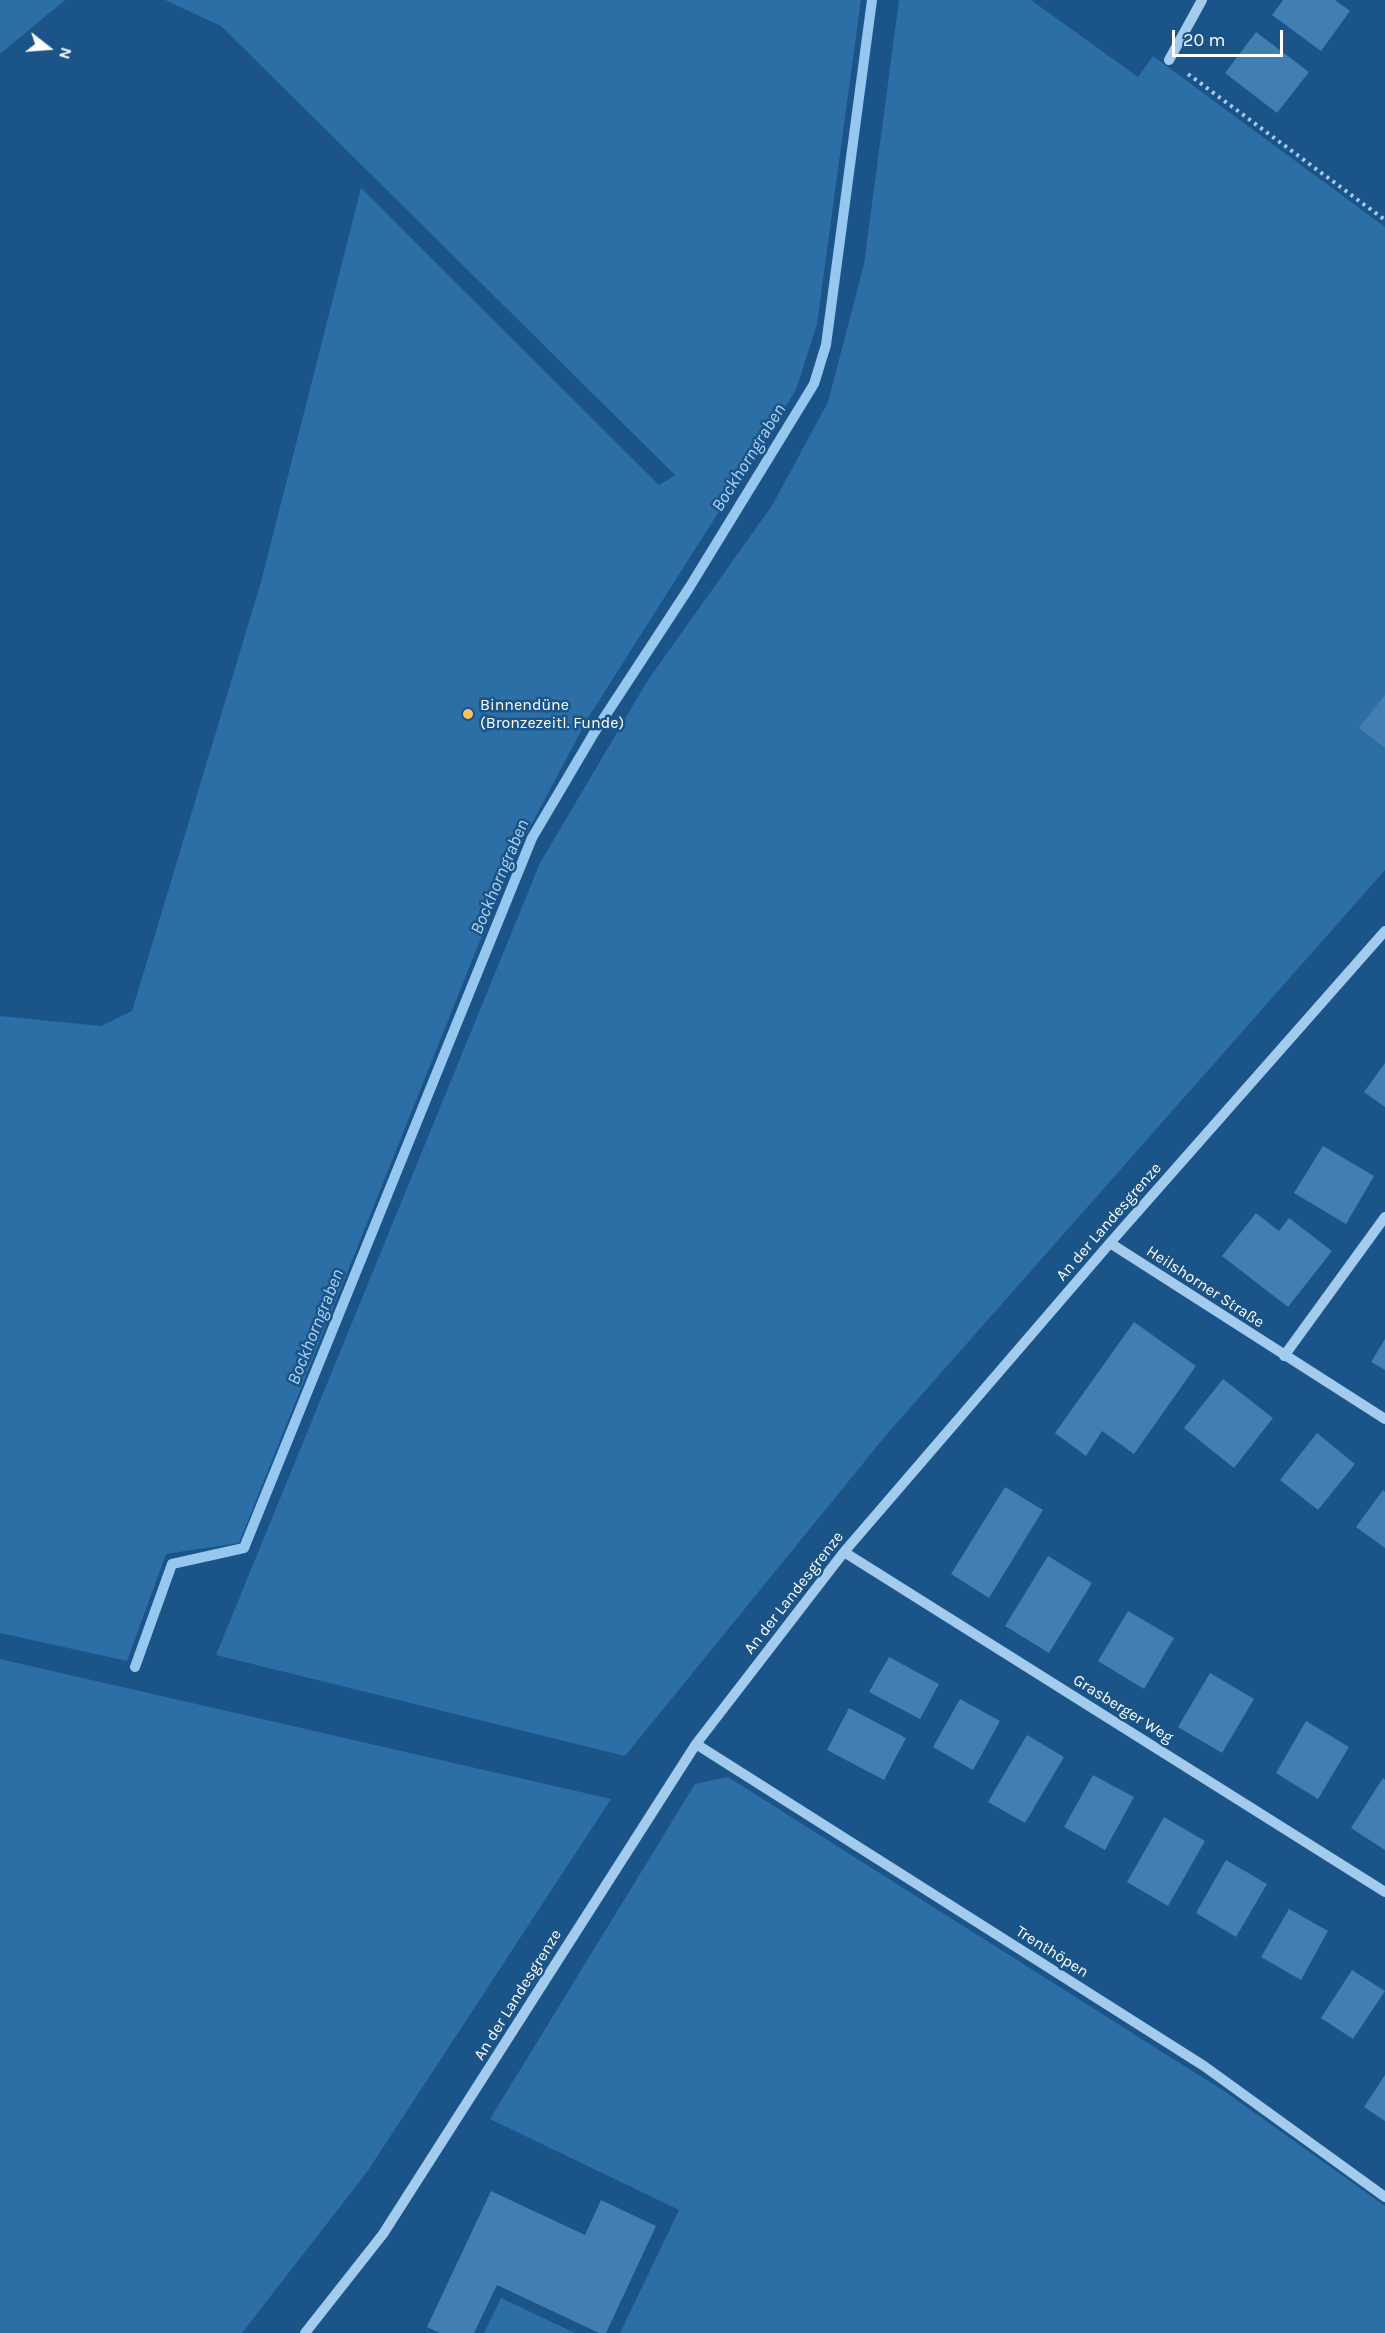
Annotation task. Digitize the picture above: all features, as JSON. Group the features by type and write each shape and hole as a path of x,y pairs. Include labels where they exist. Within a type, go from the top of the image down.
{"street":[{"path":"1169,60 1202,0"},
{"name":"An der Landesgrenze","path":"305,2333 383,2234 696,1744 844,1552 1110,1244 1385,932"},
{"path":"1284,1356 1385,1217"},
{"name":"Heilshorner Straße","path":"1110,1244 1385,1419"},
{"name":"Grasberger Weg","path":"844,1552 1385,1892"},
{"name":"Trenthöpen","path":"696,1744 1204,2066 1385,2197"}],"path":[{"path":"1169,60 1385,220"}],"shaded area":[{"path":"0,0 65,0 0,54"},
{"path":"165,0 861,0 817,324 796,390 588,718 511,863 239,1543 166,1554 127,1661 0,1633 0,1016 101,1026 132,1011 261,582 361,188 659,485 675,475 221,26"},
{"path":"899,0 1031,0 1138,77 1153,56 1385,227 1385,870 887,1434 625,1756 216,1655 540,863 648,680 773,504 828,402 864,264"},
{"path":"0,1659 611,1799 367,2172 242,2333 0,2333"},
{"path":"728,1777 1227,2093 1385,2206 1385,2333 620,2333 679,2210 490,2119 695,1784"},
{"path":"501,2298 575,2333 484,2333"}],"building":[{"path":"1283,0 1335,0 1350,11 1321,51 1272,15"},
{"path":"1256,32 1309,72 1277,113 1225,73"},
{"path":"1385,695 1385,748 1359,728"},
{"path":"1385,1063 1385,1107 1364,1092"},
{"path":"1323,1146 1374,1176 1346,1224 1294,1193"},
{"path":"1256,1213 1279,1231 1289,1218 1332,1251 1288,1307 1222,1256"},
{"path":"1134,1322 1196,1366 1134,1454 1102,1431 1086,1456 1055,1433"},
{"path":"1385,1339 1385,1370 1371,1362"},
{"path":"1223,1379 1273,1418 1234,1468 1184,1428"},
{"path":"1317,1433 1355,1464 1318,1510 1280,1480"},
{"path":"1005,1487 1043,1510 989,1598 951,1574"},
{"path":"1383,1490 1385,1492 1385,1548 1356,1527"},
{"path":"1048,1556 1092,1583 1049,1653 1005,1626"},
{"path":"1128,1611 1174,1638 1144,1689 1098,1661"},
{"path":"889,1657 939,1684 920,1719 869,1692"},
{"path":"1210,1673 1254,1699 1222,1753 1178,1727"},
{"path":"960,1699 1000,1721 973,1770 933,1747"},
{"path":"849,1708 906,1738 884,1780 827,1750"},
{"path":"1306,1721 1349,1747 1318,1799 1276,1773"},
{"path":"1027,1735 1064,1757 1025,1823 988,1802"},
{"path":"1093,1775 1134,1797 1105,1850 1064,1827"},
{"path":"1383,1778 1385,1780 1385,1850 1351,1828"},
{"path":"1164,1817 1205,1841 1168,1906 1127,1882"},
{"path":"1226,1860 1267,1884 1236,1937 1196,1913"},
{"path":"1289,1909 1328,1931 1301,1980 1261,1957"},
{"path":"1352,1970 1385,1991 1353,2039 1321,2018"},
{"path":"1385,2075 1385,2121 1364,2107"},
{"path":"491,2191 585,2235 601,2200 656,2226 606,2333 599,2333 497,2285 474,2333 440,2333 427,2327"}],"waterway":[{"name":"Bockhorngraben","path":"135,1667 172,1564 244,1548 532,838 594,733 689,588 814,384 826,345 872,0"}],"place":[{"name":"Binnendüne (Bronzezeitl. Funde)","path":"468,714"}]}
